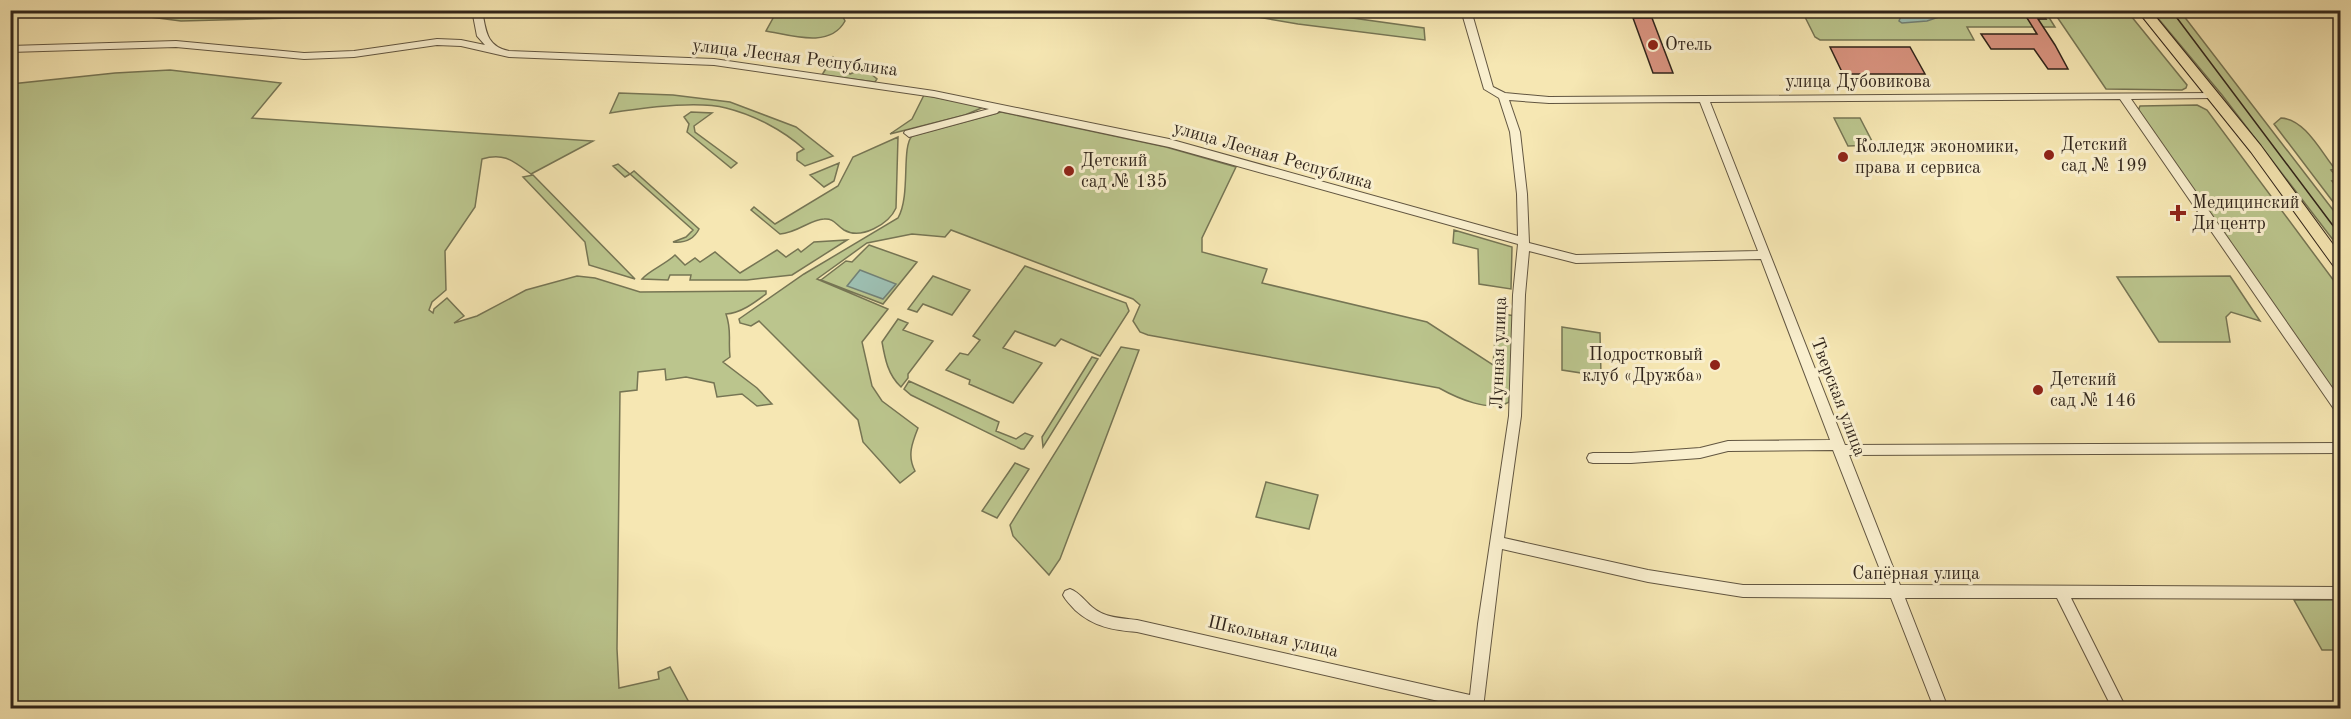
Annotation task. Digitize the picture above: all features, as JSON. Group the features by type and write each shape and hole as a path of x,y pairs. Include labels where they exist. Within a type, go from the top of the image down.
{"main road":[{"path":"2143,10 2256,149 2340,264"}],"street":[{"path":"477,10 482,36 497,52"},
{"name":"Лунная улица","path":"1466,10 1489,89 1503,96 1515,132 1522,194 1524,244 1519,295 1515,416 1476,706"},
{"name":"улица Лесная Республика","path":"10,49 176,44 304,56 354,54 437,42 461,43 497,52 714,62 881,85 996,106 1169,144 1576,258 1763,255"},
{"name":"улица Дубовикова","path":"1503,96 1549,100 2212,95"},
{"path":"2124,97 2340,408"},
{"name":"Тверская улица","path":"1704,99 1941,708"},
{"path":"909,133 993,111 996,106"},
{"path":"1593,458 1700,453 1728,446 2340,448"},
{"name":"Сапёрная улица","path":"1497,542 1648,576 1743,591 2340,593"},
{"path":"2061,592 2119,708"},
{"name":"Школьная улица","path":"1070,595 1094,619 1137,626 1476,706"}],"green space":[{"path":"327,10 329,17 181,21 127,14 128,11"},
{"path":"777,11 840,11 845,21 838,30 820,38 798,37 766,31"},
{"path":"1223,11 1302,11 1424,28 1425,40 1298,24"},
{"path":"1802,11 2045,11 2055,27 1967,27 1974,40 1820,40 1815,37"},
{"path":"2053,11 2127,11 2187,85 2186,88 2182,90 2106,89"},
{"path":"2152,11 2180,11 2340,219 2340,249 2222,95"},
{"path":"833,57 850,74 864,68 877,79 875,82 822,75"},
{"path":"170,70 281,83 252,118 593,141 531,174 502,157 482,159 475,207 445,251 446,290 432,302 429,310 433,313 434,309 447,298 464,316 454,323 477,316 526,290 577,276 595,278 640,292 766,291 766,294 747,307 726,314 730,357 723,362 757,388 772,404 757,406 742,394 717,397 714,383 686,377 666,380 665,369 638,372 637,390 620,392 617,649 619,688 659,679 658,672 670,667 692,708 11,708 11,84 115,73"},
{"path":"619,93 673,95 730,102 796,127 833,156 805,166 797,160 797,153 804,149 796,142 768,124 726,108 684,105 610,113"},
{"path":"924,95 984,107 965,115 890,134 912,119"},
{"path":"2197,105 2207,110 2340,289 2340,401 2138,111 2140,106"},
{"path":"691,112 712,113 694,126 695,132 737,163 731,168 687,132 689,124 684,117"},
{"path":"1001,112 1166,147 1236,167 1202,238 1202,252 1267,269 1262,283 1427,322 1493,365 1497,313 1515,316 1509,402 1493,406 1483,405 1464,400 1439,388 1148,335 1140,332 1133,321 1140,305 1133,299 951,230 945,237 912,234 867,243 817,279 888,309 862,342 872,386 882,401 918,428 911,455 915,471 900,483 863,442 858,420 759,321 751,326 740,323 739,319 804,274 898,218 904,197 907,151 912,136"},
{"path":"1834,118 1860,118 1874,145 1848,146"},
{"path":"2281,118 2298,124 2305,130 2335,169 2331,170 2340,181 2332,181 2340,192 2340,211 2274,124"},
{"path":"898,137 896,208 887,220 874,229 851,233 833,221 824,219 780,234 751,210 754,207 775,224 838,186 853,157"},
{"path":"839,163 834,181 824,187 810,175"},
{"path":"618,164 630,174 625,177 613,166"},
{"path":"634,171 699,229 691,238 673,242 686,237 693,230 630,174"},
{"path":"533,175 635,279 589,265 585,242 523,177"},
{"path":"1454,230 1512,247 1511,289 1479,284 1478,249 1453,243"},
{"path":"847,240 792,275 747,280 690,280 691,275 670,275 668,280 642,279 675,255 685,265 695,258 700,262 715,252 740,273 777,250 786,257 798,249 801,252 814,242"},
{"path":"869,245 917,262 883,304 821,280 846,261 852,262"},
{"path":"1025,266 1126,303 1129,311 1100,356 1061,339 1055,346 1015,331 1003,348 1042,363 1013,403 969,384 970,380 946,370 960,353 968,355 980,340 973,336"},
{"path":"933,276 970,290 952,315 923,304 917,312 908,309"},
{"path":"2230,276 2260,321 2231,312 2226,317 2230,342 2159,342 2117,277"},
{"path":"898,319 908,323 903,330 933,341 901,387 890,372 882,342"},
{"path":"1562,327 1600,333 1601,376 1562,370"},
{"path":"1121,347 1139,350 1060,559 1049,575 1013,536 1010,525"},
{"path":"1092,357 1098,359 1043,447 1042,437"},
{"path":"909,381 999,422 996,431 1016,439 1025,433 1033,436 1024,449 1021,449 911,395 904,389"},
{"path":"1015,463 1029,469 997,518 982,511"},
{"path":"1266,482 1318,495 1309,529 1256,517"},
{"path":"2294,600 2340,600 2340,650 2322,650"}],"shaded area":[{"path":"1899,11 1944,11 1942,16 1927,21 1902,23 1899,21 1901,16"},
{"path":"860,270 896,284 883,299 847,286"}],"building":[{"path":"2022,10 2040,10 2046,19 2038,19 2068,69 2048,69 2034,49 1991,49 1981,34 2037,34"},
{"name":"Отель","path":"1633,18 1652,18 1673,73 1653,73"},
{"path":"1830,47 1910,47 1925,74 1843,74"}],"tram line":[{"path":"2171,10 2340,235"}],"place":[{"name":"Отель","path":"1653,45"},
{"name":"Детский сад № 199","path":"2049,155"},
{"name":"Колледж экономики, права и сервиса","path":"1843,157"},
{"name":"Детский сад № 135","path":"1069,171"},
{"name":"Медицинский Ди центр","path":"2178,213"},
{"name":"Подростковый клуб «Дружба»","path":"1715,365"},
{"name":"Детский сад № 146","path":"2038,390"}]}
